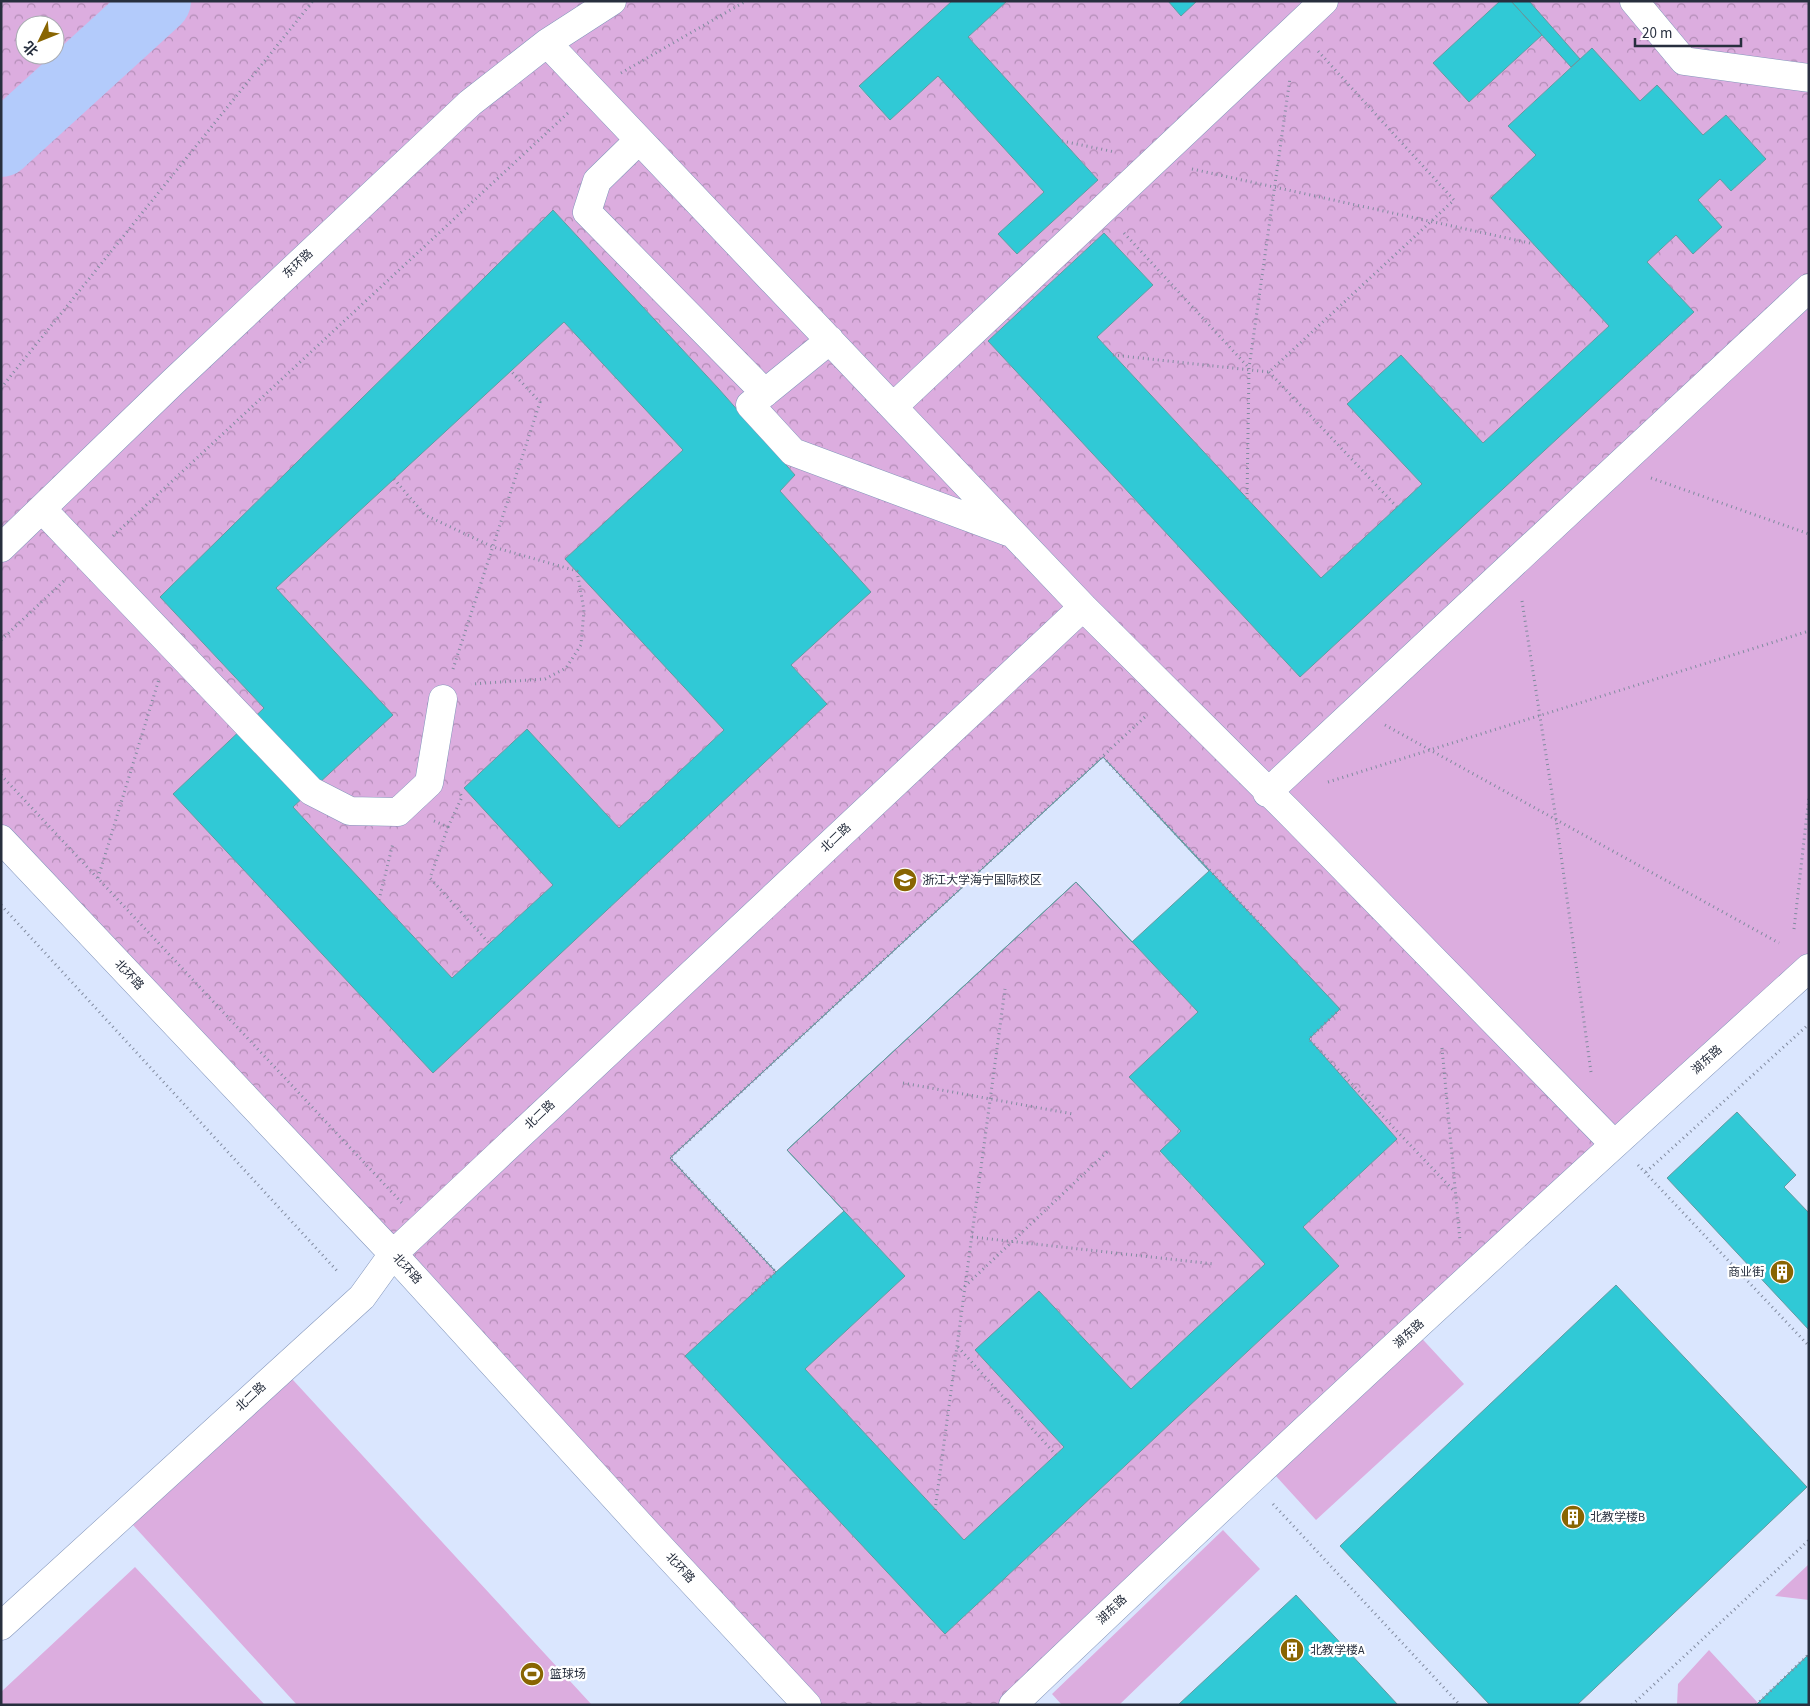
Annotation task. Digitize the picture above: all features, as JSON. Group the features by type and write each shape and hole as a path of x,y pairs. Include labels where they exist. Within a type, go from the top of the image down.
{"street":[{"name":"东环路","path":"1,548 173,382 470,103 547,43 612,1"},
{"path":"893,407 1324,1"},
{"path":"1634,1 1684,61 1809,78"},
{"path":"547,43 1083,606 1267,793 1294,817 1614,1144"},
{"path":"639,140 597,181 587,212 766,393"},
{"path":"1267,793 1809,288"},
{"path":"830,340 750,405 793,452 1014,534"},
{"path":"42,509 310,791 350,811 398,812 429,783 445,692"},
{"name":"北二路","path":"1,1626 362,1297 393,1254 1083,606"},
{"name":"北环路","path":"1,839 393,1254 648,1535 807,1705"},
{"name":"湖东路","path":"1022,1702 1250,1480 1614,1144 1809,968"}],"path":[{"path":"1,388 314,1"},
{"path":"1,640 591,91 746,1"},
{"path":"1247,499 1249,368 1276,188 1297,27"},
{"path":"1269,372 1454,200 1297,27"},
{"path":"1062,140 1534,244"},
{"path":"1102,210 1249,368"},
{"path":"1113,354 1249,368 1269,372 1397,507"},
{"path":"394,479 425,515 493,547 577,571 584,610 581,646 566,668 545,679 445,692 493,547 540,402 511,371"},
{"path":"1645,476 1809,534"},
{"path":"1516,562 1556,819 1591,1075"},
{"path":"1322,784 1809,631"},
{"path":"98,878 170,643"},
{"path":"752,1294 776,1272 670,1158 1170,694"},
{"path":"1357,710 1779,943"},
{"path":"1103,757 1267,931"},
{"path":"1,775 423,1226"},
{"path":"1794,928 1809,796"},
{"path":"379,900 402,808 448,827 430,878 489,943"},
{"path":"1,905 362,1297"},
{"path":"936,1510 1005,989"},
{"path":"1340,1009 1309,1039 1455,1192"},
{"path":"1646,1172 1809,1024"},
{"path":"1442,1048 1455,1192 1466,1282"},
{"path":"904,1084 1073,1114"},
{"path":"1614,1144 1646,1172 1809,1346"},
{"path":"961,1290 1108,1151"},
{"path":"972,1237 1214,1264"},
{"path":"957,1347 1056,1454"},
{"path":"1250,1480 1460,1705"},
{"path":"1632,1705 1809,1540"},
{"path":"1756,1705 1809,1654"}],"green space":[{"path":"1,1 159,1 1,145"},
{"path":"178,1 952,1 859,87 890,120 938,76 1044,192 998,234 1017,254 1098,180 968,37 1007,1 1168,1 1181,16 1197,1 1500,1 1433,63 1469,102 1542,35 1511,1 1809,1 1809,288 1267,793 1614,1144 1013,1705 807,1705 1,839 1,159","holes":["1592,48 1640,101 1703,135 1726,115 1766,159 1731,191 1720,179 1698,200 1722,227 1693,254 1676,235 1647,262 1694,312 1300,677 988,341 1104,233 1153,285 1097,337 1321,578 1422,484 1348,404 1401,355 1483,443 1609,326 1491,198 1536,155 1509,125","553,210 718,388 795,475 780,491 871,592 791,665 827,704 433,1073 173,794 264,708 160,597","1103,757 1339,1009 1309,1039 1397,1139 1303,1227 1339,1266 945,1634 685,1356 776,1272 671,1158"]},
{"path":"1809,288 1809,968 1614,1144 1267,793"},
{"path":"564,322 683,450 565,559 724,730 619,828 527,729 464,788 553,885 452,978 293,807 393,715 276,588"},
{"path":"1076,882 1198,1012 1129,1077 1181,1131 1160,1152 1265,1264 1131,1389 1039,1291 976,1350 1064,1447 964,1540 805,1369 905,1276 787,1150"},
{"path":"1414,1330 1464,1384 1316,1520 1266,1465"},
{"path":"282,1368 592,1705 297,1705 123,1514"},
{"path":"1223,1530 1260,1569 1119,1705 1062,1705 1052,1694"},
{"path":"1809,1564 1809,1600 1775,1596"},
{"path":"135,1567 265,1705 1,1705 1,1692"},
{"path":"1709,1650 1758,1703 1756,1705 1677,1705 1678,1684"}],"building":[{"path":"952,1 1007,1 968,37 1098,180 1017,254 998,234 1044,192 938,76 890,120 859,86"},
{"path":"1168,1 1197,1 1181,16"},
{"path":"1500,1 1511,1 1542,35 1469,102 1433,63"},
{"path":"1511,1 1529,1 1580,59 1571,67"},
{"path":"1592,48 1640,101 1657,85 1703,135 1726,115 1766,159 1731,191 1720,179 1698,200 1722,227 1693,254 1676,235 1647,262 1694,312 1300,677 988,341 1104,233 1153,285 1097,337 1321,578 1422,484 1347,404 1401,355 1483,443 1609,326 1491,198 1536,155 1508,126"},
{"path":"553,210 718,388 795,475 780,491 871,592 791,665 827,704 433,1073 173,794 264,708 160,597","holes":["564,322 683,450 565,559 724,730 619,828 527,729 464,788 553,885 452,978 293,807 393,715 276,588"]},
{"path":"1103,757 1340,1009 1309,1039 1397,1139 1303,1227 1339,1266 945,1634 685,1356 776,1272 670,1158","holes":["1076,882 1198,1012 1129,1077 1181,1131 1160,1151 1265,1264 1131,1389 1039,1291 975,1350 1064,1447 964,1540 805,1369 905,1276 787,1150"]},
{"path":"1103,757 1209,871 1132,942 1076,882 787,1150 844,1211 776,1272 670,1158"},
{"name":"商业街","path":"1737,1112 1796,1175 1784,1187 1809,1213 1809,1330 1667,1178"},
{"name":"北教学楼B","path":"1616,1285 1807,1487 1577,1705 1490,1705 1340,1546"},
{"name":"北教学楼A","path":"1296,1595 1398,1705 1178,1705"},
{"path":"1809,1654 1809,1705 1756,1705 1758,1703"}],"waterway":[{"path":"1,145 159,1"}],"place":[{"name":"浙江大学海宁国际校区","path":"905,880"},
{"name":"商业街","path":"1782,1272"},
{"name":"北教学楼B","path":"1573,1517"},
{"name":"北教学楼A","path":"1292,1650"},
{"name":"篮球场","path":"532,1674"}]}
